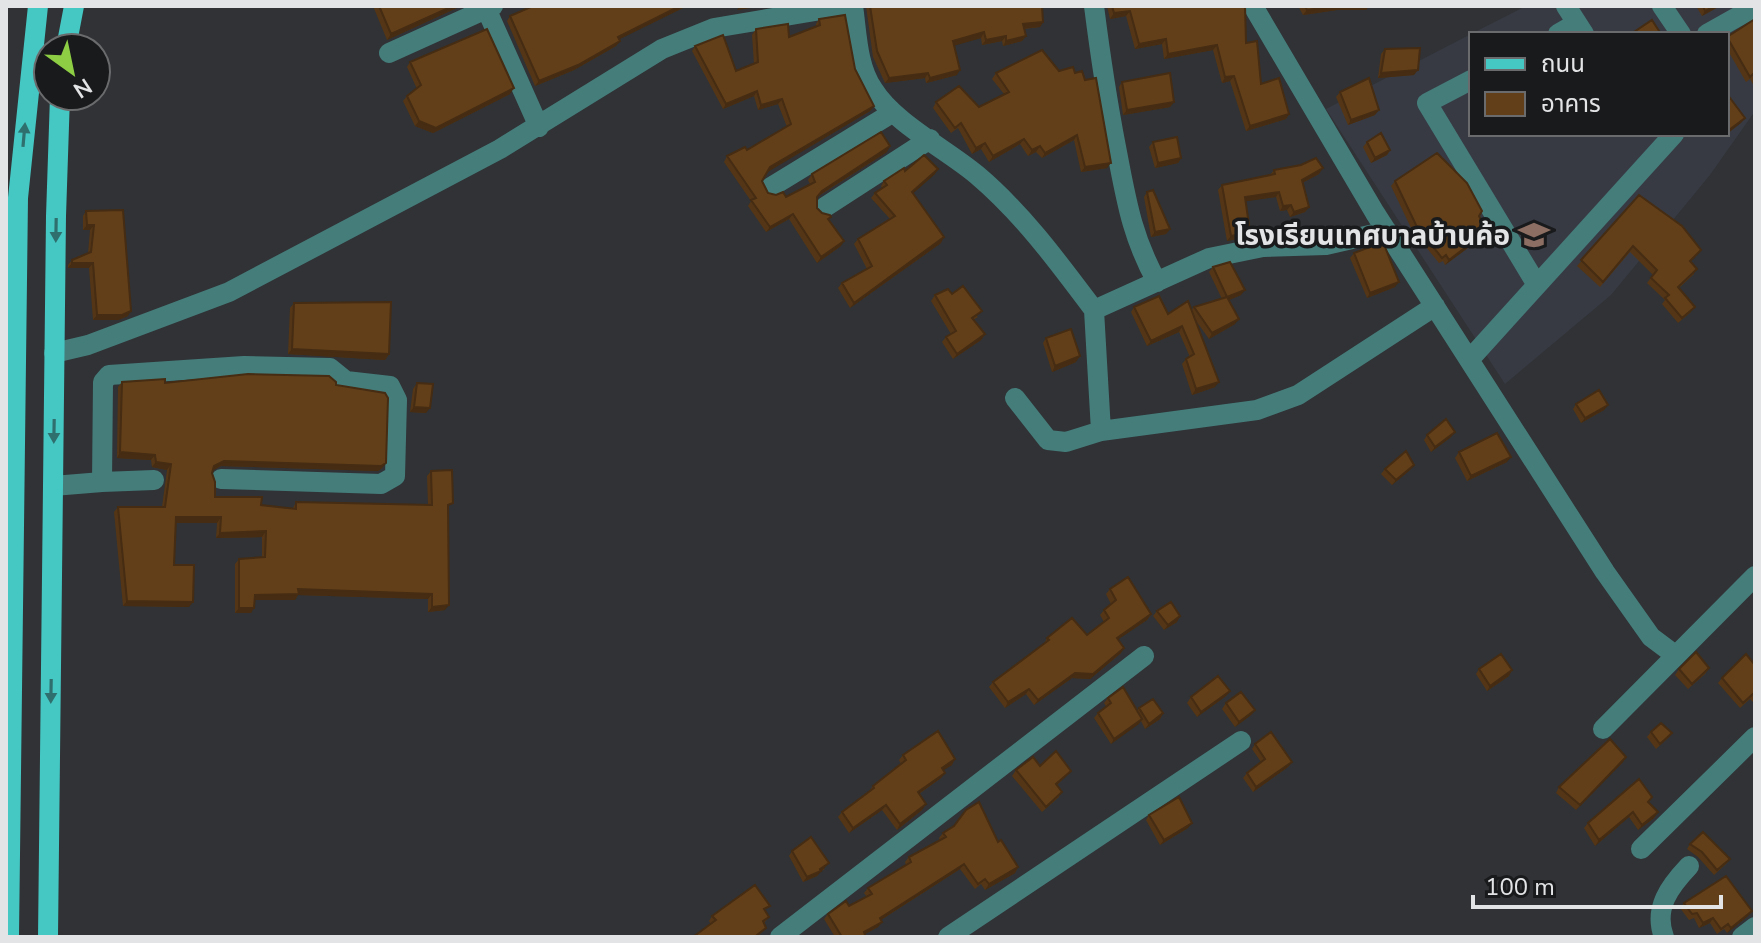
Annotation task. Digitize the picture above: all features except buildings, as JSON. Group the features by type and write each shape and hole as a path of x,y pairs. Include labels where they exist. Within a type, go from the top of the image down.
{"main road":[{"path":"9,937 12,204 38,6"},
{"path":"69,32 74,6"},
{"path":"48,937 60,112"}],"street":[{"path":"54,353 88,345 229,292 539,127 662,49 714,28 729,16 845,6"},
{"path":"853,6 863,69 872,89 892,113 978,176 1026,221 1094,310 1101,431"},
{"path":"1094,6 1103,79 1129,219 1140,251 1157,282"},
{"path":"1253,6 1387,231 1605,572 1651,637 1675,655"},
{"path":"1662,6 1680,32"},
{"path":"389,53 488,7 539,127"},
{"path":"1711,32 1755,7"},
{"path":"1469,81 1427,103 1537,285"},
{"path":"771,187 892,113"},
{"path":"1470,359 1666,136"},
{"path":"825,207 930,139"},
{"path":"1094,310 1209,258 1263,247 1326,245 1387,231"},
{"path":"1015,398 1048,440 1066,442 1101,431 1257,410 1298,395 1435,306"},
{"path":"102,482 103,382 109,375 244,366 330,368 346,381 383,383 395,392 395,476 389,482 221,479"},
{"path":"53,486 154,480"},
{"path":"1603,729 1755,576"},
{"path":"780,937 1144,656"},
{"path":"1641,849 1755,737"},
{"path":"948,937 1241,741"},
{"path":"1664,937 1660,928 1663,900 1689,866"},
{"path":"1742,937 1755,927"}],"shaded area":[{"name":"โรงเรียนเทศบาลบ้านค้อ","path":"1526,6 1755,6 1755,111 1710,175 1611,295 1505,384 1326,109 1469,35 1469,136 1729,136 1729,32 1475,32"}],"place":[{"name":"โรงเรียนเทศบาลบ้านค้อ","path":"1534,235"}]}
